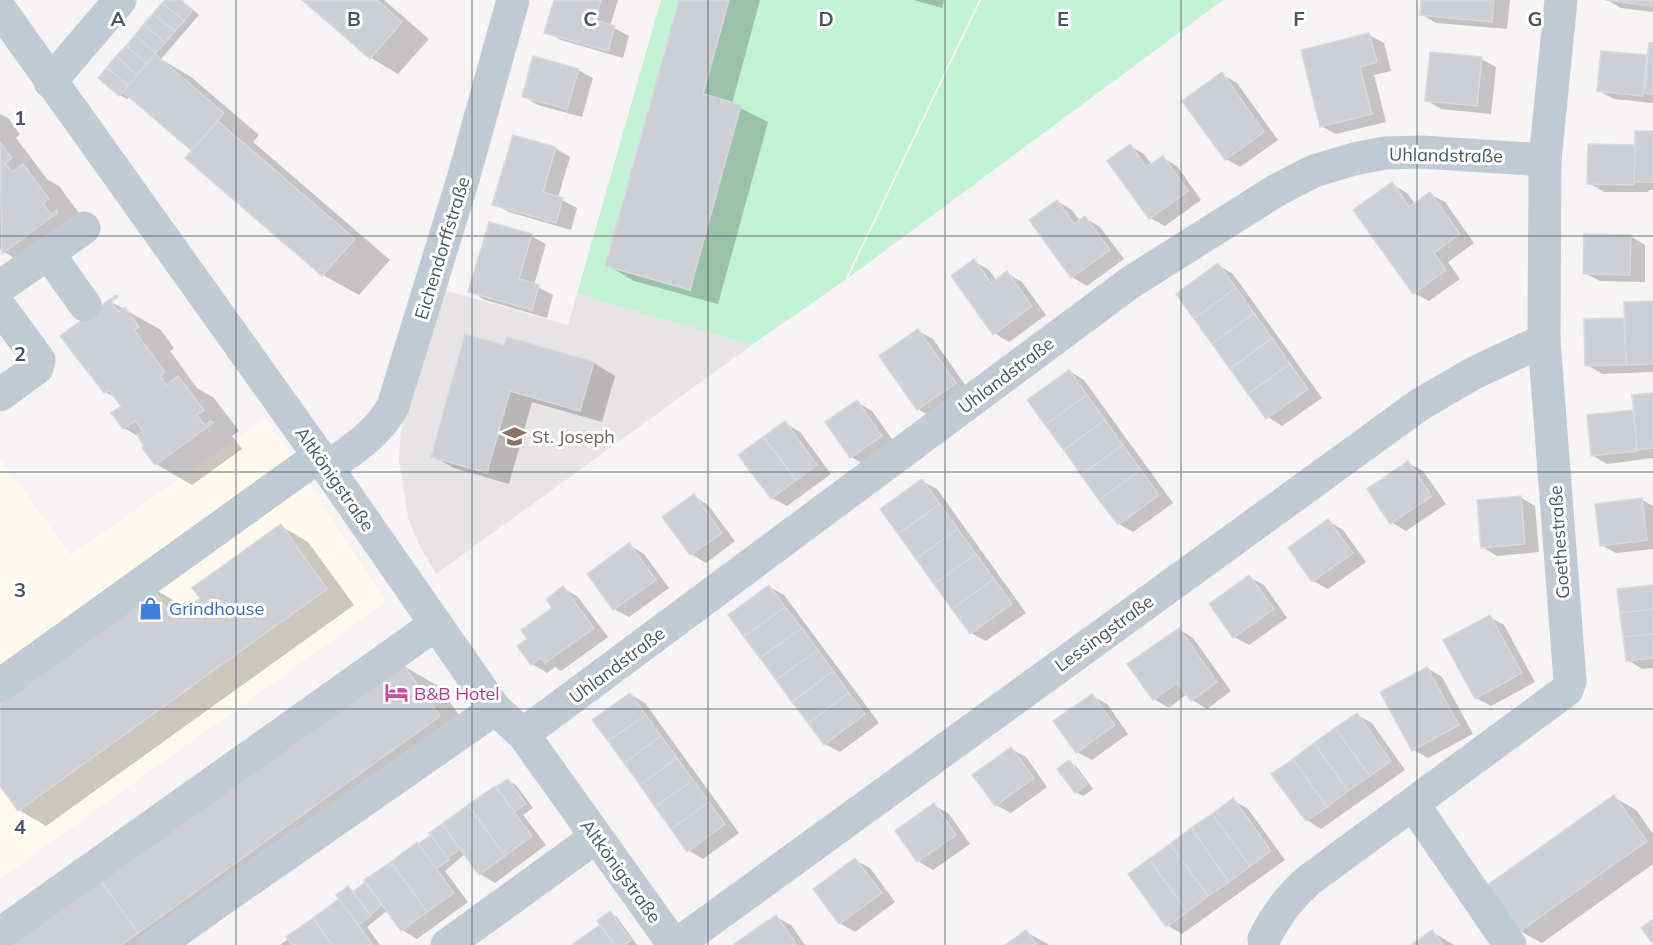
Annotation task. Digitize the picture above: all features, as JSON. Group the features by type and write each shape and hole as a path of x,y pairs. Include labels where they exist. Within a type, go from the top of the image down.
{"street":[{"path":"50,82 120,0"},
{"name":"Eichendorffstraße","path":"0,685 323,462 366,441 384,423 393,406 463,178 513,0"},
{"name":"Goethestraße","path":"1264,939 1274,918 1291,896 1567,690 1570,681 1544,340 1545,160 1561,0"},
{"name":"Altkönigstraße","path":"0,9 323,462 495,709 523,734 675,945"},
{"name":"Uhlandstraße","path":"523,734 1131,282 1277,190 1314,171 1354,159 1385,153 1421,152 1545,160"},
{"path":"0,287 84,228"},
{"path":"48,253 85,305"},
{"path":"0,307 39,360 37,368 0,395"},
{"name":"Lessingstraße","path":"675,945 1419,405 1474,373 1544,340"},
{"path":"0,934 436,624"},
{"path":"156,945 495,709"},
{"path":"1413,804 1510,945"},
{"path":"447,945 596,837"}],"shaded area":[{"name":"St. Joseph","path":"440,289 568,325 577,294 752,345 436,574 418,543 408,517 399,459 401,428"},
{"path":"266,417 386,602 0,879 0,458 71,555"}],"green space":[{"path":"661,0 979,0 845,280 752,345 577,294"},
{"path":"981,0 1223,0 848,278"}],"building":[{"path":"165,0 181,0 193,10 184,21 162,3"},
{"path":"302,0 377,0 402,22 370,59"},
{"path":"554,0 601,0 595,20 615,26 608,51 544,33"},
{"path":"679,0 729,0 703,94 741,105 690,290 605,266"},
{"path":"1421,0 1494,0 1492,22 1420,15"},
{"path":"1605,0 1652,0 1651,6"},
{"path":"162,3 184,21 175,31 153,14"},
{"path":"153,14 175,31 165,43 144,24"},
{"path":"144,24 165,43 156,53 135,35"},
{"path":"1369,33 1377,62 1360,67 1372,114 1320,127 1301,50"},
{"path":"135,35 156,53 147,64 126,46"},
{"path":"1649,43 1653,43 1653,94 1644,93"},
{"path":"126,46 147,64 137,75 116,56"},
{"path":"1601,51 1647,55 1643,96 1597,91"},
{"path":"1430,52 1482,57 1477,106 1425,101"},
{"path":"155,54 224,113 192,151 123,92"},
{"path":"116,56 137,75 128,86 107,67"},
{"path":"533,56 579,69 567,109 522,97"},
{"path":"107,67 128,86 119,96 98,78"},
{"path":"1222,72 1264,132 1225,160 1182,101"},
{"path":"218,121 355,239 322,276 185,158"},
{"path":"1635,131 1653,131 1653,182 1634,182"},
{"path":"513,135 556,147 543,192 563,198 556,223 492,205"},
{"path":"0,142 12,158 5,163 12,172 23,164 49,199 43,203 51,214 56,210 58,212 2,254"},
{"path":"1130,144 1146,167 1163,156 1188,191 1149,219 1107,161"},
{"path":"1588,144 1635,145 1634,185 1587,184"},
{"path":"1392,182 1409,207 1430,192 1460,234 1434,253 1446,270 1413,294 1353,210"},
{"path":"1057,200 1074,224 1085,216 1110,250 1071,278 1029,220"},
{"path":"489,222 532,234 519,279 539,285 532,310 468,292"},
{"path":"1584,234 1631,235 1630,275 1583,274"},
{"path":"974,259 991,283 1007,271 1032,306 993,335 951,276"},
{"path":"1218,263 1236,288 1194,319 1176,294"},
{"path":"1236,288 1254,313 1212,344 1194,319"},
{"path":"116,295 118,297 111,302 119,312 125,307 139,327 134,330 165,372 160,376 166,385 178,376 204,410 197,415 205,425 211,421 213,423 155,465 142,448 144,446 137,435 143,431 135,421 123,429 111,413 121,406 109,390 104,393 60,336"},
{"path":"1653,301 1653,364 1626,365 1624,302"},
{"path":"1254,313 1272,338 1230,369 1212,344"},
{"path":"1624,318 1626,365 1585,366 1584,319"},
{"path":"918,329 956,383 917,410 879,356"},
{"path":"465,334 504,345 507,337 594,362 580,411 510,391 487,473 431,457"},
{"path":"1272,338 1290,364 1248,394 1230,369"},
{"path":"1290,364 1308,389 1266,419 1248,394"},
{"path":"1069,370 1087,395 1045,425 1027,400"},
{"path":"1653,393 1653,448 1637,450 1632,395"},
{"path":"1087,395 1105,420 1064,450 1045,425"},
{"path":"857,400 882,436 850,458 825,422"},
{"path":"1633,410 1637,451 1591,456 1587,415"},
{"path":"1105,420 1123,445 1081,475 1064,450"},
{"path":"785,421 817,465 796,480 763,437"},
{"path":"763,437 796,480 771,499 738,455"},
{"path":"1123,445 1141,470 1099,500 1081,475"},
{"path":"1408,461 1432,496 1390,524 1367,489"},
{"path":"1141,470 1159,495 1118,525 1099,500"},
{"path":"922,479 940,504 898,534 880,509"},
{"path":"694,494 722,533 690,555 662,517"},
{"path":"1521,496 1525,544 1481,548 1477,500"},
{"path":"1642,498 1647,540 1600,546 1595,504"},
{"path":"940,504 958,529 916,559 898,534"},
{"path":"1328,519 1353,553 1312,582 1288,548"},
{"path":"281,524 327,589 18,811 0,786 0,693 151,586 173,618 200,598 192,588"},
{"path":"958,529 976,554 934,584 916,559"},
{"path":"629,543 656,580 613,610 587,574"},
{"path":"976,554 994,579 952,609 934,584"},
{"path":"1249,575 1274,609 1233,638 1209,604"},
{"path":"994,579 1012,604 970,634 952,609"},
{"path":"769,585 785,607 744,637 728,615"},
{"path":"1653,585 1653,609 1620,613 1617,589"},
{"path":"563,586 594,628 545,663 541,658 531,665 517,646 527,639 521,630 552,608 546,599"},
{"path":"785,607 802,628 760,658 744,637"},
{"path":"1653,609 1653,634 1623,637 1620,613"},
{"path":"1490,615 1522,673 1475,699 1443,640"},
{"path":"802,628 818,650 776,680 760,658"},
{"path":"1179,628 1217,682 1191,701 1177,683 1153,700 1127,664"},
{"path":"1653,634 1653,658 1626,661 1623,637"},
{"path":"818,650 833,671 792,702 776,680"},
{"path":"402,663 440,716 138,933 100,880"},
{"path":"1427,667 1459,725 1412,751 1380,692"},
{"path":"833,671 849,693 808,723 792,702"},
{"path":"630,693 646,715 608,741 592,720"},
{"path":"849,693 865,714 824,745 808,723"},
{"path":"1092,694 1115,725 1076,753 1053,721"},
{"path":"1357,713 1391,761 1370,776 1335,728"},
{"path":"646,715 661,736 624,763 608,741"},
{"path":"1335,728 1370,776 1348,791 1314,743"},
{"path":"661,736 677,758 640,785 624,763"},
{"path":"1314,743 1348,791 1327,807 1293,759"},
{"path":"1011,747 1034,778 995,806 972,775"},
{"path":"677,758 693,780 655,807 640,785"},
{"path":"1293,759 1327,807 1306,821 1271,774"},
{"path":"1069,760 1087,784 1075,793 1057,769"},
{"path":"508,779 526,804 514,812 496,787"},
{"path":"693,780 709,802 671,829 655,807"},
{"path":"495,786 532,836 505,856 468,805"},
{"path":"1614,795 1647,841 1519,932 1486,886"},
{"path":"1233,798 1271,851 1250,866 1212,814"},
{"path":"709,802 725,824 687,852 671,829"},
{"path":"934,803 956,835 917,862 895,831"},
{"path":"468,805 505,856 479,875 442,824"},
{"path":"1212,814 1250,866 1229,882 1191,828"},
{"path":"442,824 460,849 447,858 429,833"},
{"path":"1191,828 1229,882 1208,896 1170,844"},
{"path":"431,835 449,860 436,869 418,844"},
{"path":"417,842 454,893 427,912 391,862"},
{"path":"1170,844 1208,896 1187,912 1149,859"},
{"path":"855,858 882,893 839,924 813,889"},
{"path":"1149,859 1187,912 1166,927 1128,874"},
{"path":"391,862 427,912 401,931 364,880"},
{"path":"100,880 138,933 121,945 10,945"},
{"path":"365,882 382,905 370,915 353,892"},
{"path":"348,886 371,916 358,925 336,895"},
{"path":"339,899 373,945 332,945 313,918"},
{"path":"610,911 631,940 624,945 615,945 597,921"},
{"path":"776,915 797,945 734,944"},
{"path":"313,918 332,945 292,945 286,937"},
{"path":"1653,919 1653,944 1641,928"},
{"path":"600,925 615,945 573,944"},
{"path":"1026,930 1037,945 1005,945"},
{"path":"1432,930 1443,945 1411,945"}],"place":[{"name":"St. Joseph","path":"514,436"},
{"name":"Grindhouse","path":"151,608"},
{"name":"B&B Hotel","path":"396,693"}]}
